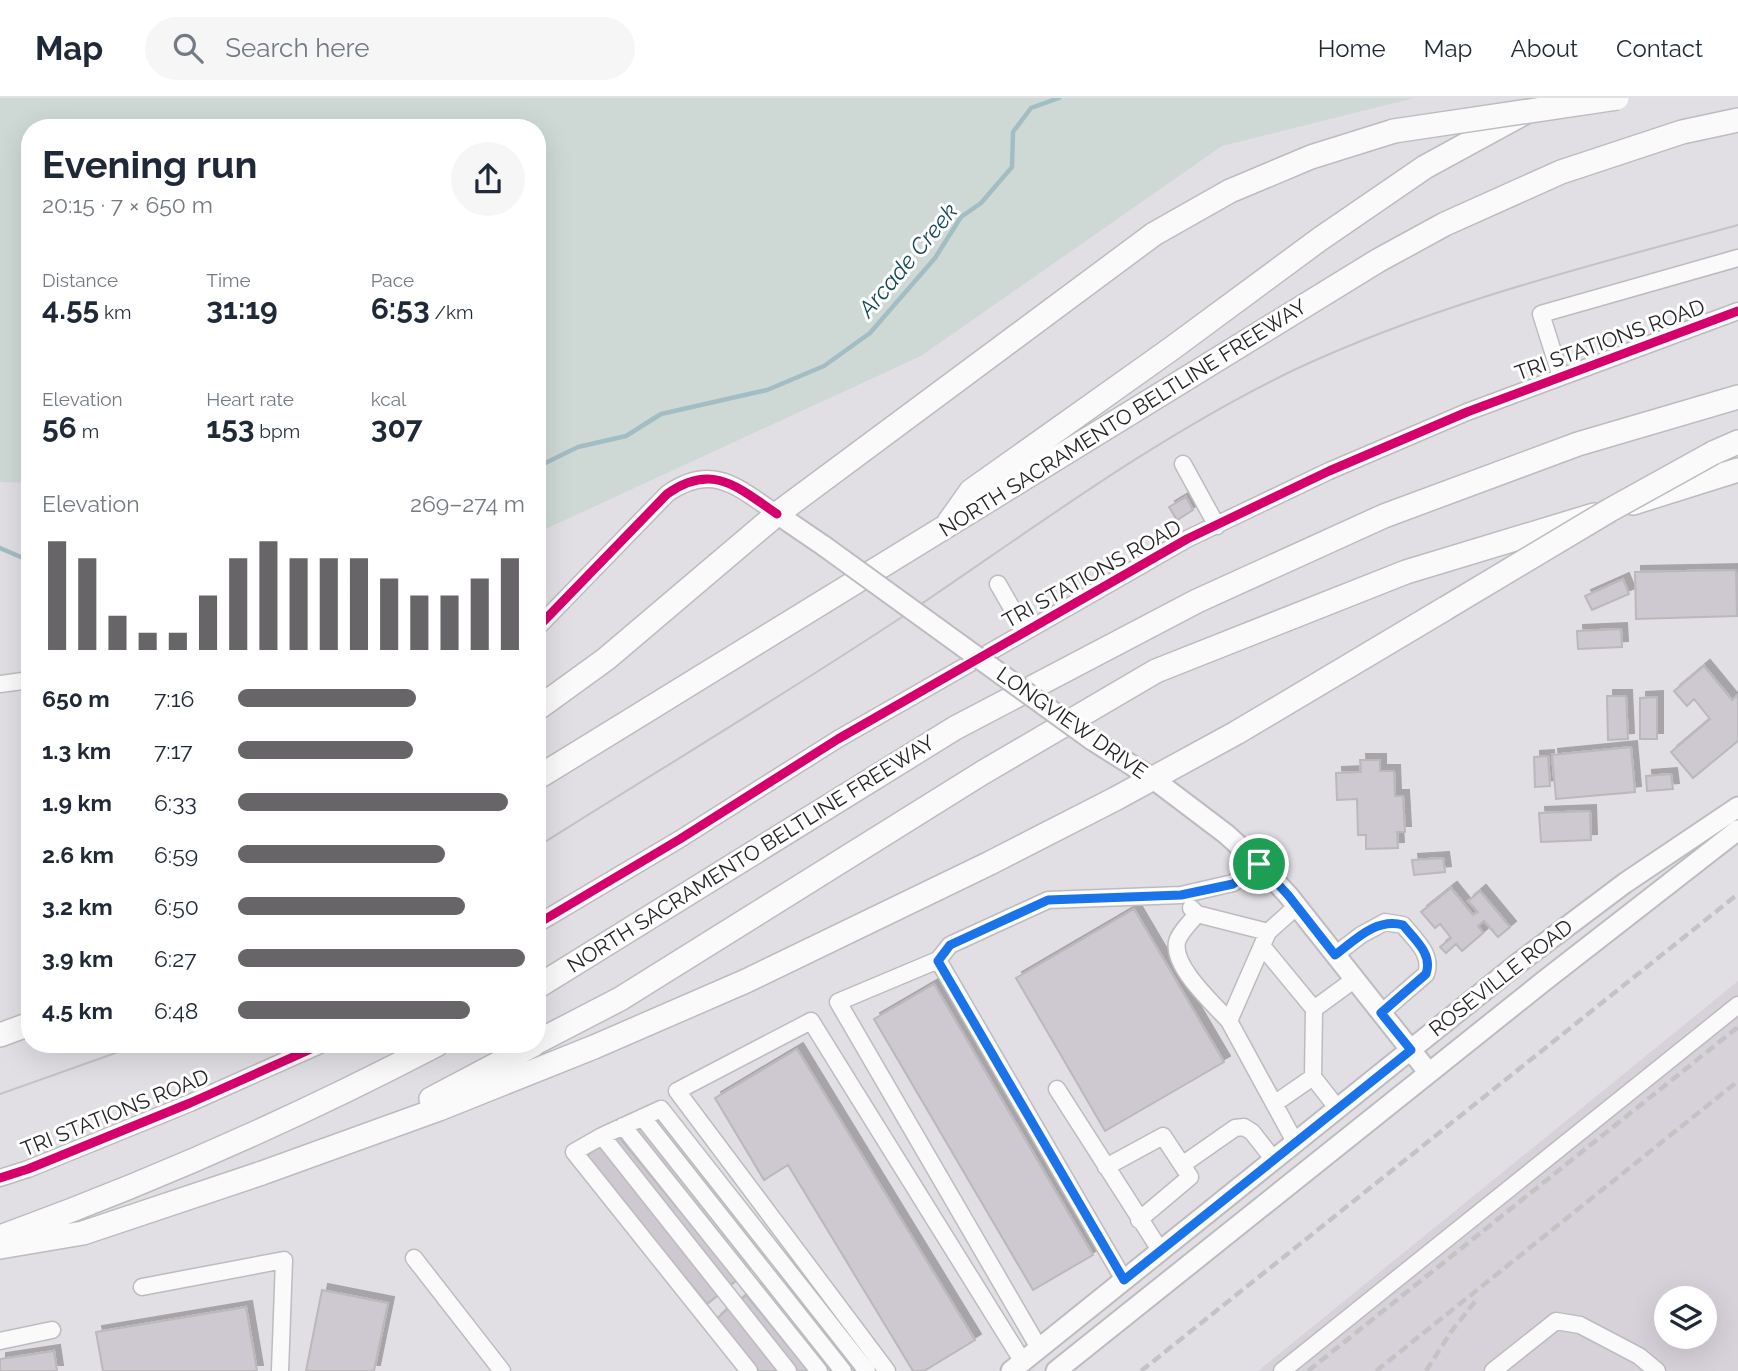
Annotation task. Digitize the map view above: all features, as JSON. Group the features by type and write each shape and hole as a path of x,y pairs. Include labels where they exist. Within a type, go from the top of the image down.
{"highway":[{"path":"943,530 971,491 1320,239 1424,167 1551,98"},
{"path":"546,702 606,659 776,514 1154,234 1230,191 1311,157 1394,131 1617,98"},
{"name":"NORTH SACRAMENTO BELTLINE FREEWAY","path":"546,773 1368,267 1445,224 1561,172 1682,132 1738,120"},
{"name":"NORTH SACRAMENTO BELTLINE FREEWAY","path":"546,981 955,728 1197,601 1384,516 1578,444 1738,397"},
{"path":"0,1247 83,1233 354,1140 594,1047 746,981 990,863 1236,733 1610,510 1699,460 1738,442"},
{"path":"546,1038 620,999 982,773 1156,671 1406,572 1738,470"},
{"path":"0,1035 21,1027"},
{"path":"0,1237 78,1209 218,1149 344,1093 421,1053"},
{"path":"354,1140 518,1053"}],"main road":[{"name":"LONGVIEW DRIVE","path":"776,514 1092,740 1152,778 1226,834 1259,864 1297,906 1429,1073"},
{"name":"ROSEVILLE ROAD","path":"1017,1366 1516,965 1625,883 1738,807"},
{"name":"ROSEVILLE ROAD","path":"1056,1371 1738,830"}],"street":[{"path":"1561,377 1541,314 1738,258"},
{"name":"TRI STATIONS ROAD","path":"546,919 680,839 838,739 1188,539 1341,466 1467,412 1738,311"},
{"path":"1183,464 1217,526"},
{"name":"LONGVIEW DRIVE","path":"546,619 667,494 679,485 694,479 722,480 737,486 776,514"},
{"path":"998,584 1025,631"},
{"path":"0,684 21,681"},
{"path":"1039,1349 838,1002 938,961 950,945 1048,900 1181,895 1233,884 1259,864"},
{"path":"1181,895 1197,914 1265,939 1314,1009 1314,1077 1338,1109"},
{"path":"1229,1021 1265,939 1297,906"},
{"path":"1197,914 1177,941 1178,955 1187,974 1229,1021 1296,1142"},
{"path":"1335,955 1361,935 1385,922 1403,925 1427,955 1429,965 1426,974 1381,1013"},
{"path":"938,961 1124,1280"},
{"path":"1314,1009 1355,979"},
{"path":"1282,1371 1738,1005"},
{"path":"887,1371 677,1091 811,1021 1017,1366"},
{"name":"TRI STATIONS ROAD","path":"0,1178 190,1103 302,1053"},
{"path":"1274,1104 1314,1077"},
{"path":"1057,1089 1160,1250"},
{"path":"749,1371 574,1152 661,1109 867,1371"},
{"path":"643,1118 843,1371"},
{"path":"623,1126 819,1371"},
{"path":"1182,1165 1235,1128 1244,1127 1252,1132 1274,1160"},
{"path":"602,1136 788,1371"},
{"path":"1106,1167 1163,1136 1190,1177 1139,1220"},
{"path":"414,1258 502,1371"},
{"path":"142,1287 284,1260 279,1371"},
{"path":"1493,1371 1556,1321 1580,1325 1639,1356 1657,1371"},
{"path":"0,1341 52,1330"}],"shaded area":[{"path":"0,98 1414,98 1222,146 921,356 546,529 546,119 21,119 21,483 0,482"},
{"path":"1738,981 1738,1371 1258,1371"}],"building":[{"path":"1186,497 1193,510 1177,520 1169,507"},
{"path":"1736,570 1737,616 1636,619 1635,572"},
{"path":"1623,579 1629,594 1592,610 1585,596"},
{"path":"1621,629 1622,647 1578,649 1577,631"},
{"path":"1704,666 1732,700 1738,695 1738,741 1693,778 1671,752 1710,719 1694,699 1687,706 1674,691"},
{"path":"1607,696 1626,696 1628,739 1608,740"},
{"path":"1657,697 1657,739 1640,739 1640,698"},
{"path":"1631,747 1635,792 1556,799 1552,755"},
{"path":"1548,756 1550,786 1535,787 1534,757"},
{"path":"1360,760 1380,760 1380,771 1394,771 1395,796 1403,796 1405,832 1397,832 1398,848 1366,849 1366,835 1358,835 1357,799 1337,800 1336,773 1361,772"},
{"path":"1671,774 1673,789 1647,791 1646,776"},
{"path":"1590,811 1591,840 1541,842 1539,813"},
{"path":"1443,858 1445,872 1414,875 1412,860"},
{"path":"1451,888 1473,915 1478,912 1468,901 1480,891 1510,927 1498,937 1484,921 1478,926 1483,933 1462,951 1456,944 1446,953 1440,947 1451,938 1440,924 1435,928 1421,912"},
{"path":"1134,909 1224,1062 1105,1131 1016,978"},
{"path":"934,984 1093,1255 1033,1290 874,1019"},
{"path":"797,1049 975,1340 924,1371 913,1371 788,1165 764,1180 715,1098"},
{"path":"662,1118 772,1252 762,1260 653,1126"},
{"path":"643,1125 757,1265 747,1272 634,1133"},
{"path":"619,1137 737,1280 728,1287 610,1145"},
{"path":"601,1144 722,1292 707,1304 586,1157"},
{"path":"781,1267 867,1371 851,1371 772,1275"},
{"path":"766,1279 841,1371 826,1371 757,1287"},
{"path":"322,1290 388,1303 374,1371 306,1371"},
{"path":"746,1295 809,1371 793,1371 737,1303"},
{"path":"246,1307 257,1371 103,1371 96,1332"},
{"path":"730,1307 783,1371 758,1371 715,1320"},
{"path":"54,1351 57,1371 0,1371 0,1359"}],"waterway":[{"name":"Arcade Creek","path":"546,463 578,447 626,436 661,414 767,390 824,366 870,333 935,258 961,217 981,203 1012,167 1013,132 1031,108 1059,98"},
{"name":"Arcade Creek","path":"0,548 21,557"}],"tram line":[{"path":"546,841 902,617 1144,454 1244,395 1349,346 1459,305 1738,225"},
{"path":"0,1094 115,1053"}],"railway":[{"path":"1141,1371 1738,894"},
{"path":"1308,1371 1738,1027"},
{"path":"1376,1371 1738,1081"},
{"path":"1426,1371 1451,1332 1477,1299"}],"cycle path":[{"path":"546,919 680,839 838,739 1187,539 1329,471 1467,412 1738,311"},
{"path":"546,619 667,494 683,485 711,479 724,482 737,487 777,514"},
{"path":"0,1178 190,1103 302,1053"}],"route":[{"path":"1259,864 1288,895 1335,955 1361,935 1385,922 1403,925 1427,955 1429,965 1426,974 1381,1013 1411,1050 1124,1280 938,961 950,945 1048,900 1181,895 1233,884 1259,864"}]}
